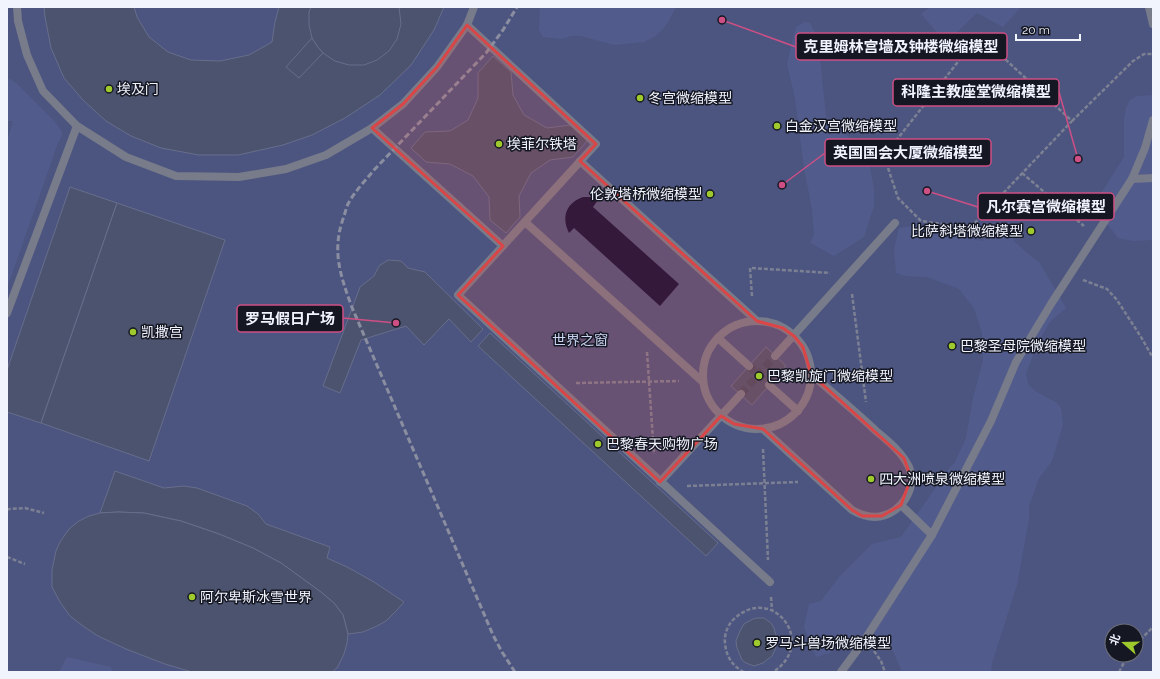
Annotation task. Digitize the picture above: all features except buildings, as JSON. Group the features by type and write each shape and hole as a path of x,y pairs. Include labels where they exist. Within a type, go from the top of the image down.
{"street":[{"path":"17,7 18,21 27,55 43,91 77,126 126,157 176,176 239,177 286,169 326,155 372,128 403,104 437,67 467,25 474,7"},
{"path":"1149,7 1153,24"},
{"path":"467,25 596,144 458,296 770,582"},
{"path":"841,672 864,641 932,535 991,421 1016,362 1051,304 1132,179 1145,148 1153,120"},
{"path":"7,313 77,126"},
{"path":"372,128 503,246"},
{"path":"580,161 756,321"},
{"path":"1132,179 1153,178"},
{"path":"525,222 703,382"},
{"path":"775,356 895,223"},
{"path":"756,321 770,322 783,328 794,336 803,347 809,360 811,374 808,394 798,411 788,420 776,426 763,429 748,429 734,424 721,416 712,406 706,395 703,382 704,367 708,352 718,338 728,330 742,323 756,321"},
{"path":"718,338 749,366"},
{"path":"763,429 852,510 862,516 882,516 893,512 901,505 907,497 911,478 910,468 904,458 869,424 811,374"},
{"path":"769,385 798,411"},
{"path":"661,482 741,394"},
{"path":"901,505 932,535"}],"path":[{"path":"1072,121 979,35 884,156 898,198 921,221 970,228 1072,121 1133,61 1144,54 1153,54"},
{"path":"1022,173 1095,236"},
{"path":"750,268 849,274 869,424"},
{"path":"1070,275 1107,289 1117,300 1153,358"},
{"path":"645,329 649,382 661,482 764,483 819,481"},
{"path":"811,374 862,372"},
{"path":"554,384 703,382"},
{"path":"763,429 764,483 772,610"},
{"path":"7,510 26,508 44,513"},
{"path":"7,557 25,564"},
{"path":"744,672 738,669 730,660 726,651 725,640 727,629 732,620 750,608 772,610 781,616 788,624 792,635 792,647 788,658 781,667 773,672"},
{"path":"1144,636 1153,627"},
{"path":"864,641 881,661 885,672"},
{"path":"1119,672 1124,663"}],"highlighted area":[{"path":"467,25 596,144 580,161 757,321 783,328 794,336 803,347 811,374 904,458 911,478 901,505 882,516 862,516 852,510 763,429 734,424 721,416 660,482 458,295 503,246 372,128 403,104 437,67"}],"green space":[{"name":"世界之窗","path":"7,7 1153,7 1153,672 7,672"}],"shaded area":[{"path":"540,7 676,7 668,22 654,37 644,42 614,45 581,36 571,36 562,39 543,37 539,30"},
{"path":"930,7 1021,7 1003,27 977,13 946,43 921,14"},
{"path":"805,22 810,23 818,39 826,117 860,147 870,167 874,190 874,206 864,237 834,256 810,243 814,234 812,209 804,168 795,98 787,64 796,27"},
{"path":"10,79 16,83 55,122 62,132 7,288 7,141 13,121 7,121 7,80"},
{"path":"1153,95 1153,240 1133,241 1118,238 1093,206 1124,157 1124,119 1126,108 1130,100 1137,96"},
{"path":"583,197 590,197 598,200 593,207 679,284 660,306 574,228 569,233 565,216 569,207"},
{"path":"1009,221 1014,241 1039,262 1066,308 1050,322 1037,344 1026,374 1029,386 1057,403 1061,408 1063,425 1052,461 1039,478 1029,506 1029,518 1017,585 992,663 991,672 902,672 893,651 856,634 830,653 816,657 804,627 809,604 821,601 840,576 872,544 901,537 951,466 954,464 966,438 973,398 983,361 982,333 974,308 959,289 927,277 905,276 896,273 894,249 899,228 912,226 982,241"},
{"path":"67,657 111,667 112,672 59,672"}],"tunnel":[{"path":"741,394 775,356"},
{"path":"749,366 769,385"}],"railway":[{"path":"515,672 493,635 351,305 341,273 338,242 347,206 360,186 486,53 503,30 517,7"}],"place":[{"name":"克里姆林宫墙及钟楼微缩模型","path":"722,20"},
{"name":"埃及门","path":"109,89"},
{"name":"冬宫微缩模型","path":"640,98"},
{"name":"白金汉宫微缩模型","path":"777,126"},
{"name":"埃菲尔铁塔","path":"499,144"},
{"name":"科隆主教座堂微缩模型","path":"1078,159"},
{"name":"英国国会大厦微缩模型","path":"782,185"},
{"name":"凡尔赛宫微缩模型","path":"927,191"},
{"name":"伦敦塔桥微缩模型","path":"710,194"},
{"name":"比萨斜塔微缩模型","path":"1031,231"},
{"name":"罗马假日广场","path":"396,323"},
{"name":"凯撒宫","path":"133,332"},
{"name":"巴黎圣母院微缩模型","path":"952,346"},
{"name":"巴黎凯旋门微缩模型","path":"759,376"},
{"name":"巴黎春天购物广场","path":"598,444"},
{"name":"四大洲喷泉微缩模型","path":"871,479"},
{"name":"阿尔卑斯冰雪世界","path":"192,597"},
{"name":"罗马斗兽场微缩模型","path":"757,643"}]}
